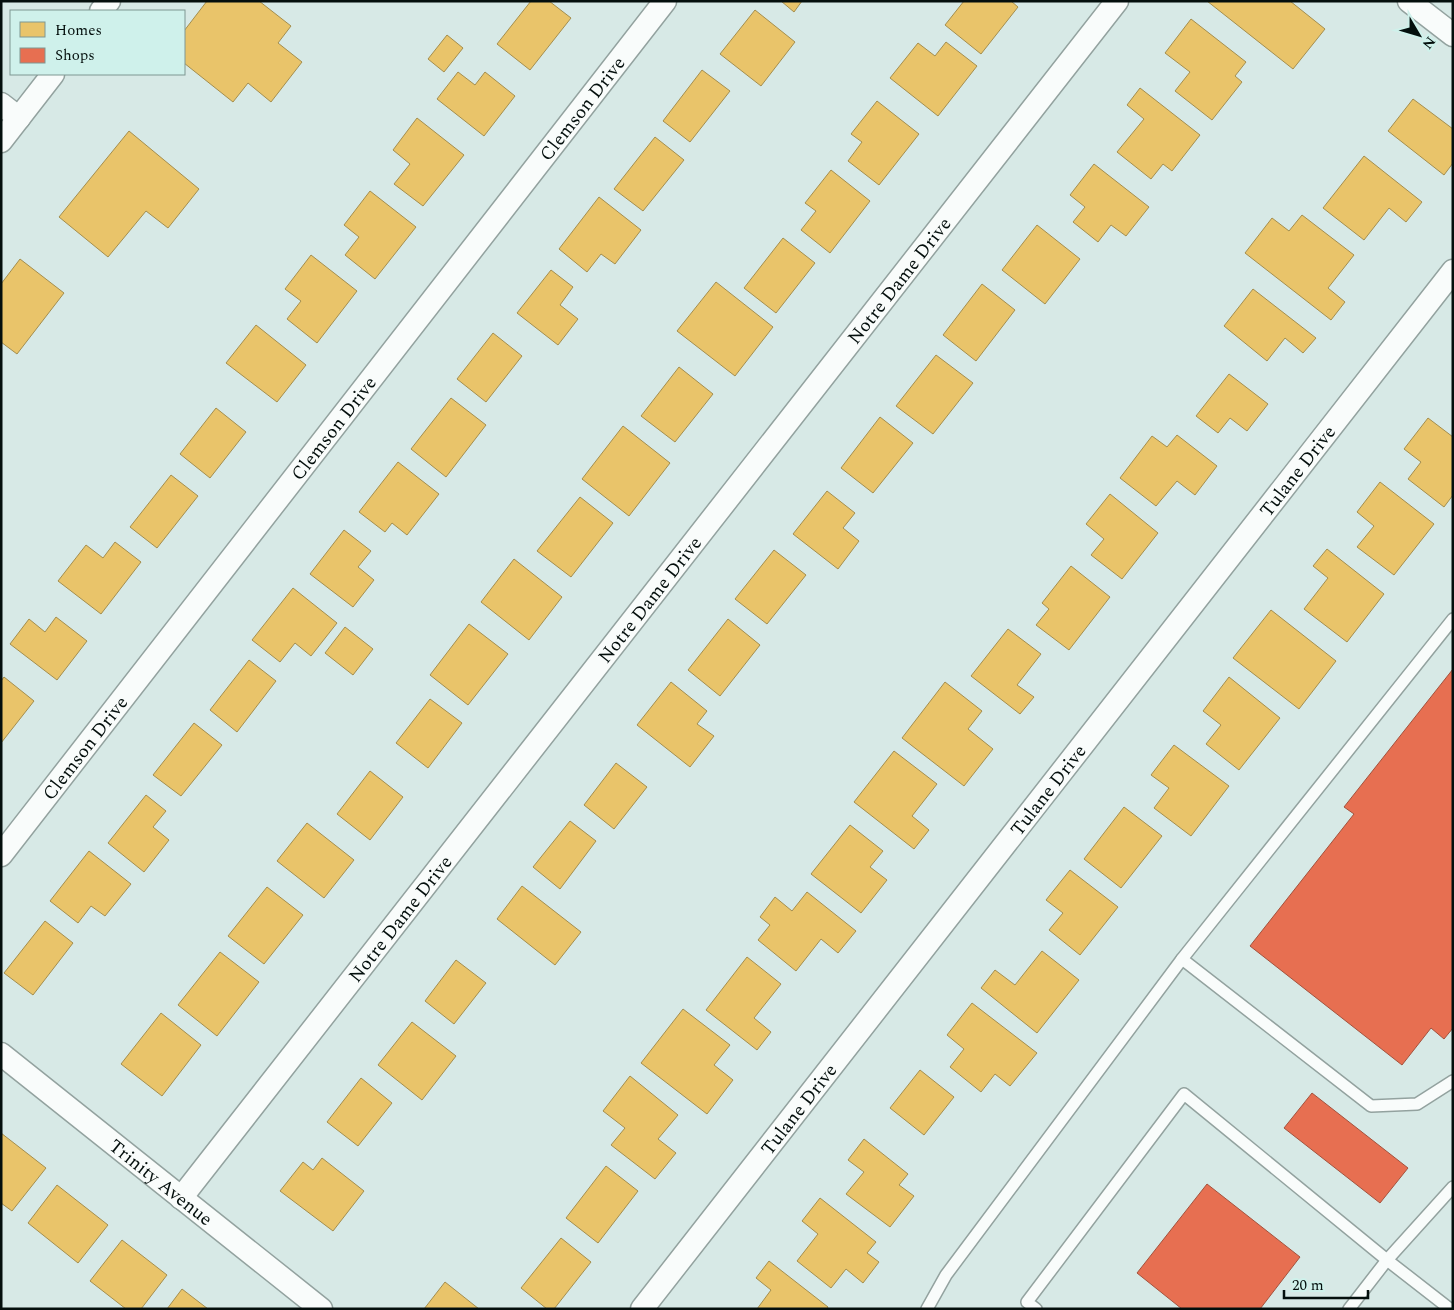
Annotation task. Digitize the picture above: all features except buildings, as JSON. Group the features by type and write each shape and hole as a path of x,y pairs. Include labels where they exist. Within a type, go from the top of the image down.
{"street":[{"name":"Clemson Drive","path":"1,855 665,1"},
{"name":"Notre Dame Drive","path":"181,1198 1117,1"},
{"path":"1409,1 1453,35"},
{"path":"1,141 52,75"},
{"path":"1,104 19,118"},
{"name":"Tulane Drive","path":"642,1309 1453,271"},
{"name":"Trinity Avenue","path":"1,1054 321,1309"}],"lane":[{"path":"927,1309 946,1275 1182,959 1453,619"},
{"path":"1182,959 1372,1106 1417,1104 1453,1081"},
{"path":"1036,1309 1027,1302 1184,1094 1450,1309"},
{"path":"1349,1309 1387,1260 1453,1187"}]}
